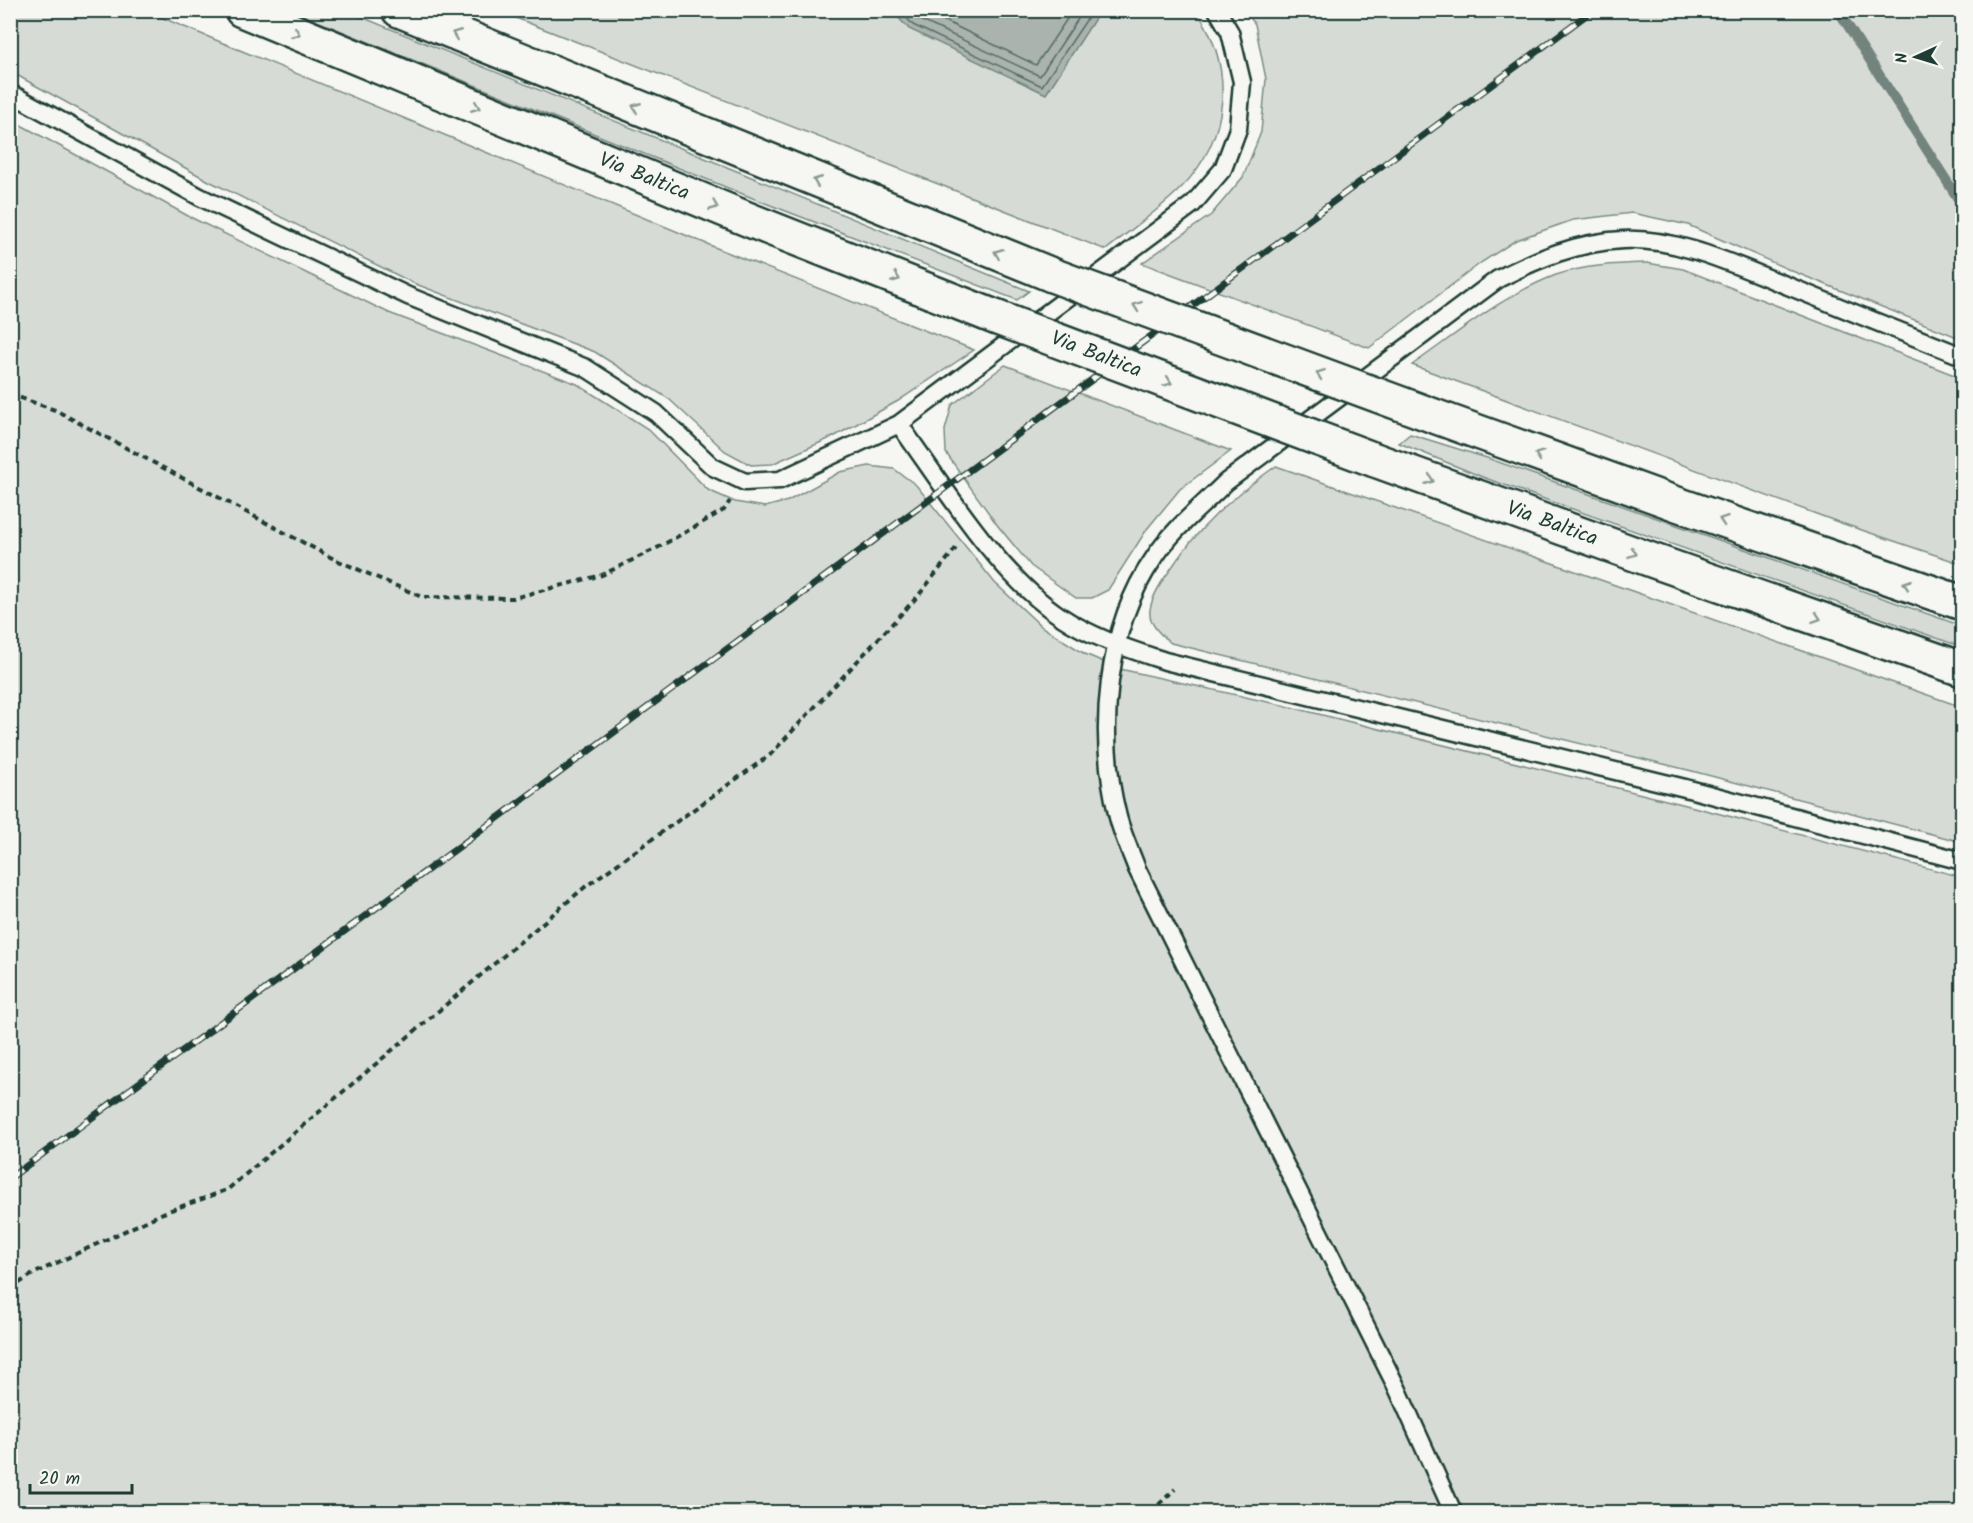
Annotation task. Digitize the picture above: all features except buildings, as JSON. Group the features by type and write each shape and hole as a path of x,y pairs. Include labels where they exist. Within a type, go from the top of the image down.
{"highway":[{"name":"Via Baltica","path":"242,10 752,221 995,317 1375,460 1667,566 1962,669"},
{"path":"399,10 1052,275 1666,500 1962,603"}],"lane":[{"path":"10,93 200,197 408,296 586,368 656,412 713,467 745,482 780,480 899,424 1193,204 1223,169 1238,129 1242,82 1230,33 1217,10"},
{"path":"1453,1512 1398,1390 1137,869 1117,814 1108,765 1108,700 1116,645 1129,602 1154,557 1187,520 1226,482 1498,279 1539,258 1582,245 1624,239 1671,243 1736,266 1962,356"},
{"path":"899,424 974,526 1021,584 1075,625 1116,645 1165,661 1685,788 1962,861"}],"path":[{"path":"10,394 54,410 334,559 422,597 513,598 602,575 661,546 724,510 745,482"},
{"path":"10,1289 33,1274 163,1213 226,1190 585,887 771,755 918,596 974,526"},
{"path":"1151,1512 1175,1489"}],"shaded area":[{"path":"11,10 146,11 719,249 974,350 898,401 835,436 772,464 751,465 725,451 669,399 595,352 413,283 209,181 11,72"},
{"path":"292,11 347,11 1029,291 1017,300 760,201"},
{"path":"498,11 1197,11 1209,33 1217,56 1222,79 1222,103 1218,125 1210,147 1197,168 1181,188 1106,250"},
{"path":"1245,11 1962,11 1962,339 1792,271 1688,225 1632,213 1573,220 1516,240 1482,262 1369,348 1142,263 1211,215 1243,177 1261,132 1266,79 1255,24"},
{"path":"10,119 190,217 389,313 577,384 648,429 708,490 735,502 765,507 788,501 840,472 869,466 894,469 916,485 995,583 1042,627 1085,654 1120,669 1286,706 1682,804 1962,877 1962,1512 11,1512"},
{"path":"1647,263 1683,269 1962,378 1962,564 1838,522 1412,365 1499,304 1536,283 1578,269"},
{"path":"1005,365 1231,451 1180,489 1147,529 1108,590 1092,598 1076,598 1031,566 998,526 946,453 945,430 952,405"},
{"path":"1410,434 1487,458 1962,626 1962,647 1485,478 1399,443"},
{"path":"1276,466 1962,707 1962,842 1692,771 1171,643 1156,629 1151,620 1150,610 1159,586 1179,557 1216,514"}],"water":[{"path":"892,11 1100,11 1046,94 909,29"}],"waterway":[{"path":"1838,10 1962,205"}],"railway":[{"path":"10,1178 1593,10"}]}
